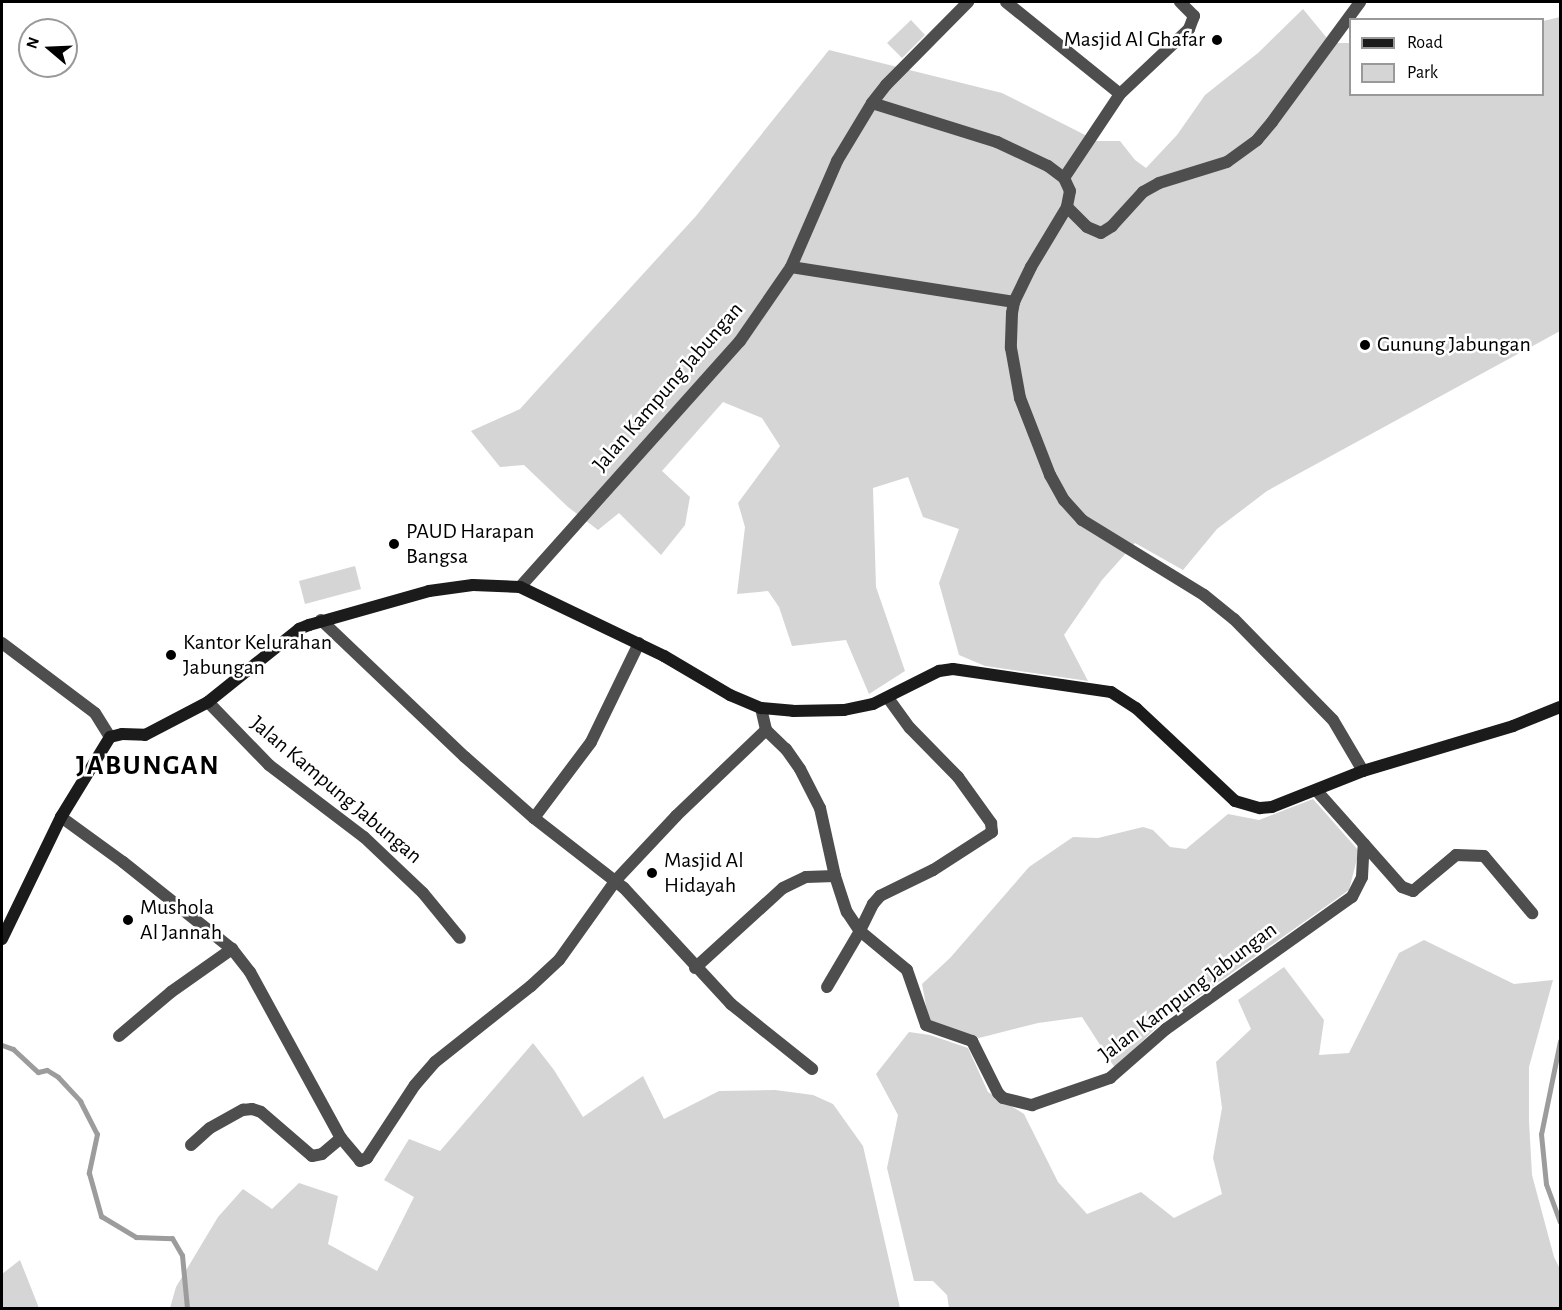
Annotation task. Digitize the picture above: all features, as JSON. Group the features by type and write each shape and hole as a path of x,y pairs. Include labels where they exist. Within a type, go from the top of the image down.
{"street":[{"name":"Jalan Kampung Jabungan","path":"520,587 740,341 791,267 837,161 872,103 886,85 968,2"},
{"path":"1005,2 1120,94"},
{"path":"1064,178 1120,94 1189,29 1194,16 1180,2"},
{"path":"1067,207 1087,227 1101,233 1112,226 1143,192 1159,183 1227,162 1257,140 1272,122 1360,2"},
{"path":"872,103 997,142 1048,166 1064,178 1070,191 1067,207 1031,267 1014,302 1011,348 1020,398 1050,474 1064,500 1082,520 1204,595 1234,619 1333,720 1363,771"},
{"path":"791,267 1014,302"},
{"path":"2,939 61,817 110,737 122,734 145,735 208,702 299,629 321,620 429,591 473,585 520,587 639,644 730,694 761,708 793,711 844,710 888,698 939,671 953,669 1102,689 1121,696 1136,708 1235,801 1260,808 1272,807 1363,771 1513,726 1560,707"},
{"path":"321,620 447,741 534,818 615,880 731,1005 812,1069"},
{"path":"2,643 95,713 110,737"},
{"path":"534,818 591,742 639,644"},
{"path":"828,987 873,904 880,896 933,870 992,832 991,823 958,777 910,728 888,698"},
{"name":"Jalan Kampung Jabungan","path":"208,702 268,765 364,837 423,893 460,938"},
{"path":"61,817 123,862 232,949 250,972 341,1138 360,1161 367,1158 415,1085 435,1062 531,986 558,960 577,938 615,880 676,816 766,730 761,708"},
{"name":"Jalan Kampung Jabungan","path":"766,730 786,749 820,808 835,876 848,912 860,931 907,970 926,1025 972,1041 1003,1098 1039,1105 1117,1074 1166,1029 1352,897 1362,878 1364,844"},
{"path":"1316,790 1402,887 1413,891 1456,855 1484,856 1532,913"},
{"path":"695,968 783,888 806,877 835,876"},
{"path":"119,1036 171,992 232,949"},
{"path":"191,1145 210,1128 243,1110 252,1109 261,1112 312,1156 321,1154 341,1138"}],"green space":[{"path":"1303,9 1331,43 1349,43 1349,96 1544,96 1544,21 1560,17 1560,331 1267,491 1217,529 1183,570 1135,543 1102,580 1064,635 1088,681 985,666 959,655 939,583 959,529 923,517 908,477 873,488 876,587 905,671 869,694 846,640 792,646 779,607 768,591 737,594 745,527 738,503 780,446 762,418 723,402 662,471 690,497 685,525 661,555 619,513 598,530 568,507 524,465 500,467 471,431 520,409 696,216 829,50 1002,93 1097,141 1120,141 1135,160 1146,168 1177,135 1205,95 1258,53"},
{"path":"911,20 925,35 902,58 887,43"},
{"path":"355,566 361,589 305,604 299,581"},
{"path":"1313,799 1359,851 1349,890 1161,1023 1115,1068 1082,1017 1038,1023 979,1038 929,1022 922,984 950,958 1029,867 1073,837 1098,838 1143,827 1153,830 1170,847 1186,849 1228,814 1259,820"},
{"path":"1424,940 1514,984 1553,980 1529,1067 1529,1121 1532,1175 1554,1257 1560,1269 1560,1308 949,1308 947,1295 933,1281 914,1281 887,1168 898,1115 876,1074 909,1032 930,1035 968,1048 988,1092 1024,1114 1058,1182 1087,1214 1141,1192 1174,1218 1222,1194 1213,1158 1222,1108 1216,1062 1251,1029 1238,1000 1284,967 1324,1020 1319,1055 1349,1053 1399,953"},
{"path":"533,1043 554,1070 583,1117 643,1076 664,1119 719,1091 775,1090 813,1095 833,1104 863,1146 900,1308 170,1308 176,1287 218,1217 243,1189 272,1209 299,1183 338,1196 328,1244 377,1271 414,1197 384,1180 409,1139 440,1151"},
{"path":"20,1260 39,1308 2,1308 2,1274"}],"waterway":[{"path":"1560,1041 1541,1134 1546,1184 1560,1222"},
{"path":"2,1045 13,1049 38,1072 47,1070 58,1077 80,1101 97,1134 89,1173 101,1216 136,1237 172,1238 182,1255 187,1308"}],"place":[{"name":"Masjid Al Ghafar","path":"1217,40"},
{"name":"Gunung Jabungan","path":"1365,345"},
{"name":"PAUD Harapan Bangsa","path":"394,544"},
{"name":"Kantor Kelurahan Jabungan","path":"171,655"},
{"name":"Masjid Al Hidayah","path":"652,873"},
{"name":"Mushola Al Jannah","path":"128,920"}],"district":[{"name":"JABUNGAN","path":"148,766"}]}
